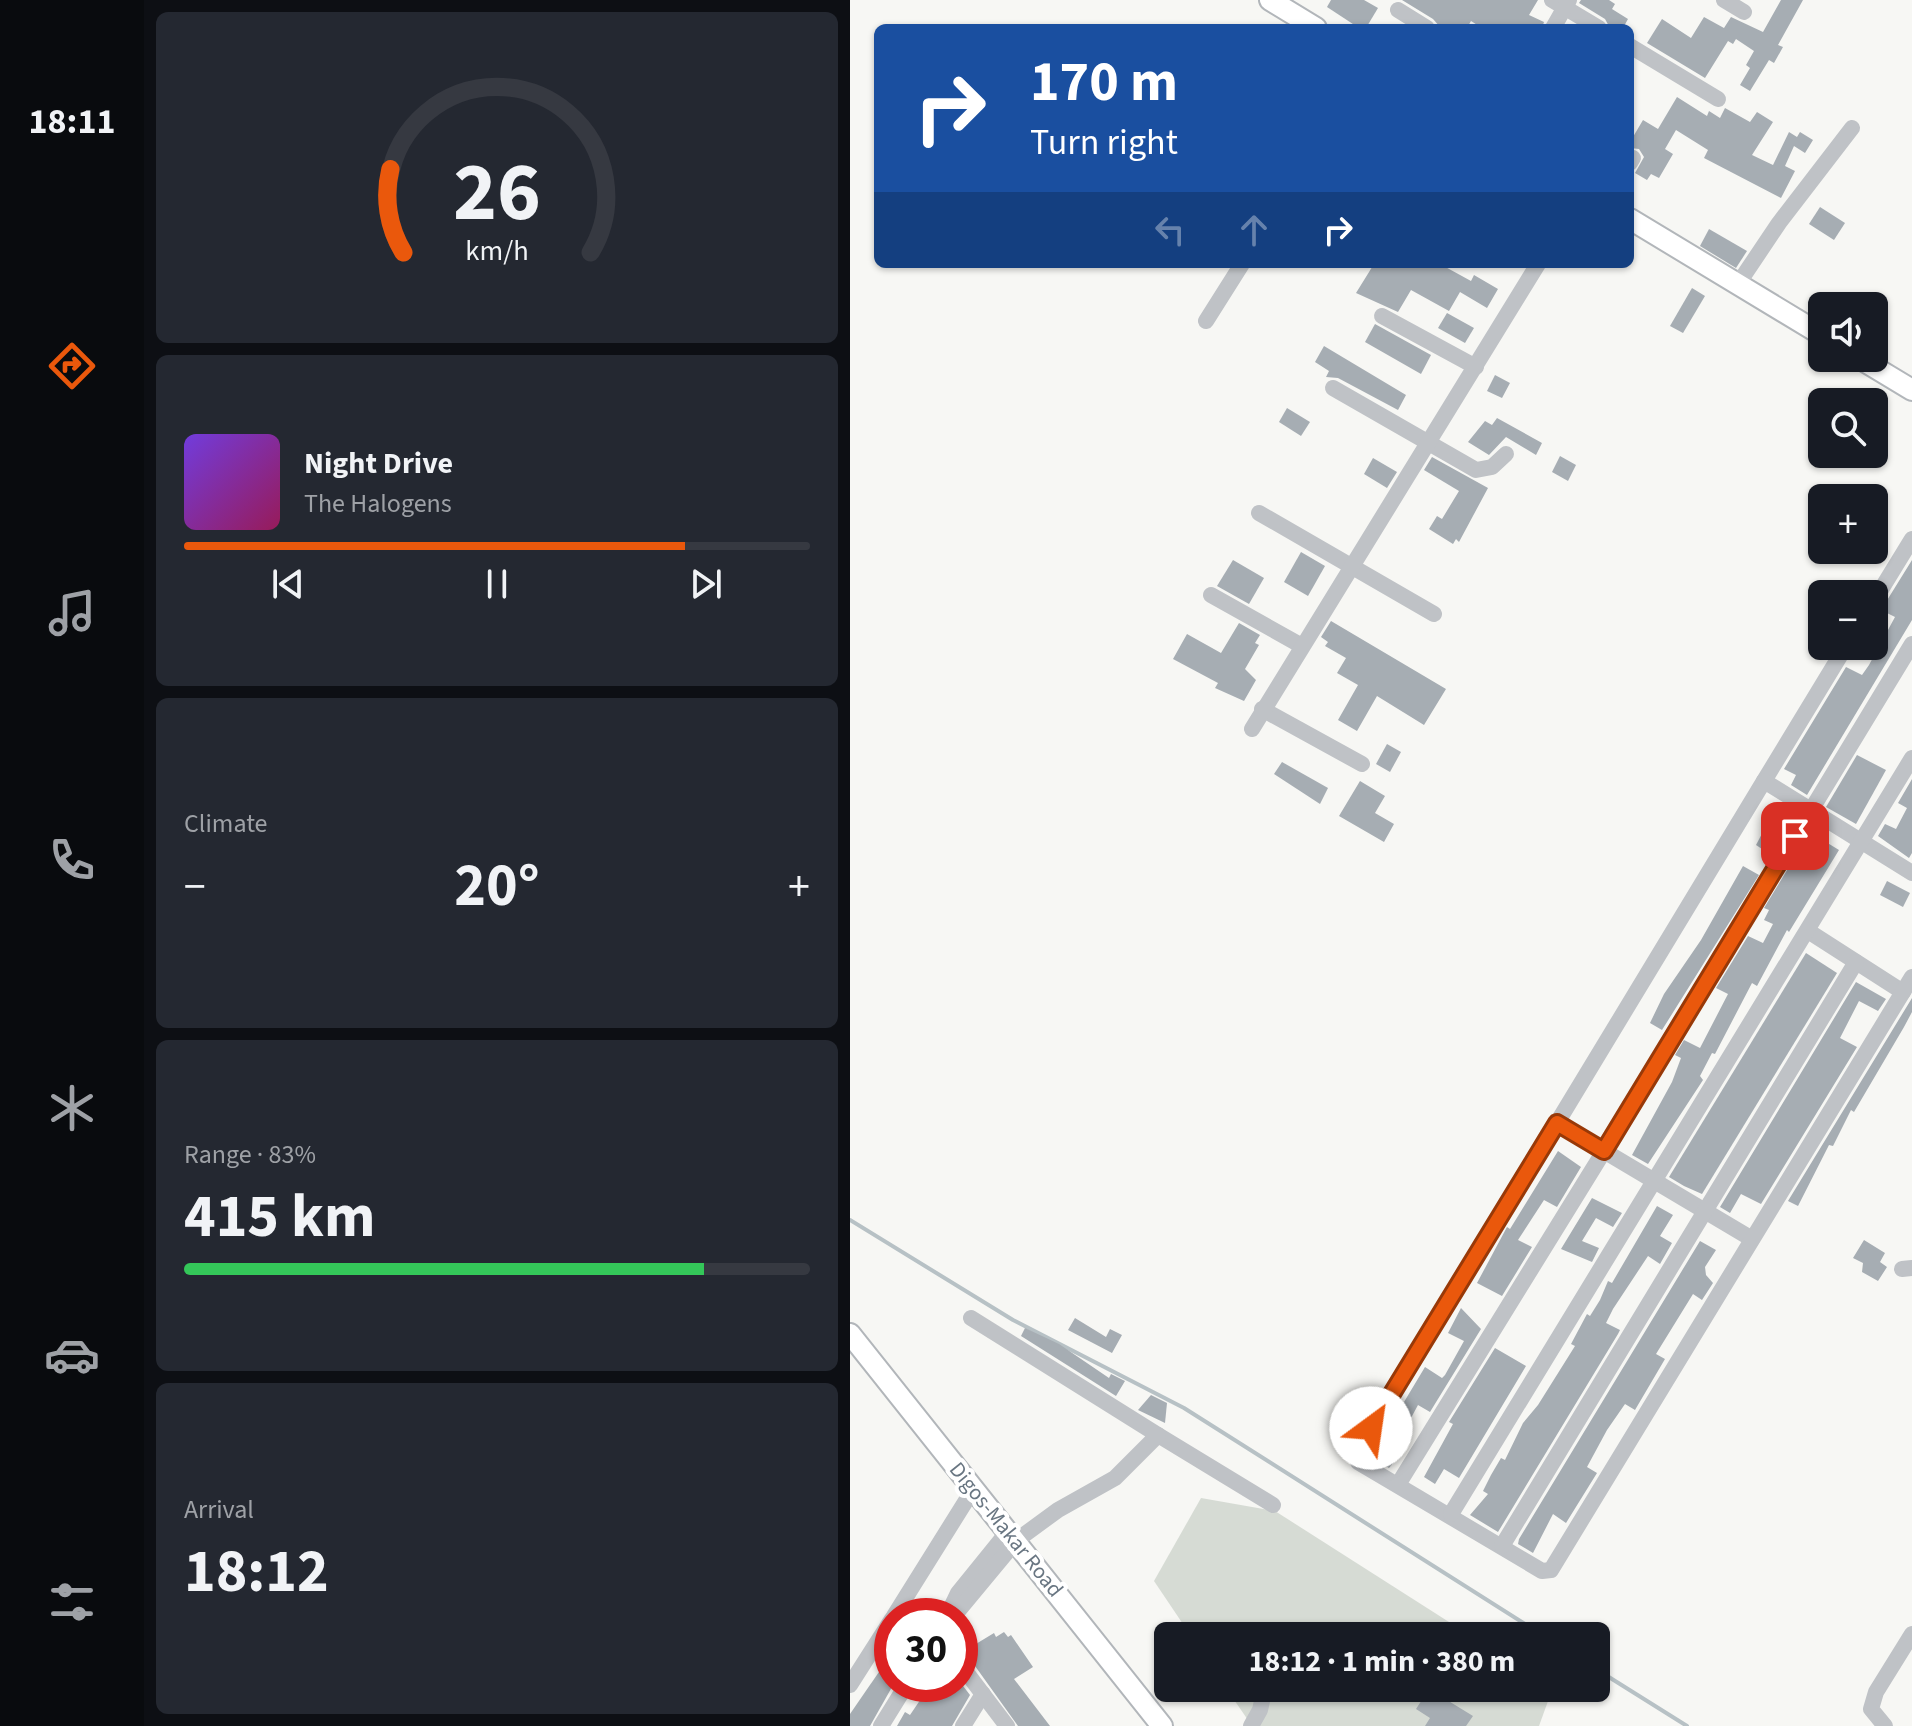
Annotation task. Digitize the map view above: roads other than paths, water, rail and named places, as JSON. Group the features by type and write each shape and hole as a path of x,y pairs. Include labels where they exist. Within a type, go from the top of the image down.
{"main road":[{"path":"1270,0 1309,24"},
{"path":"1634,221 1808,326"},
{"path":"1882,372 1912,390"},
{"name":"Digos-Makar Road","path":"850,1334 1162,1726"}],"street":[{"path":"1724,0 1744,12"},
{"path":"1554,24 1562,3 1593,24"},
{"path":"1398,10 1421,24"},
{"path":"1634,48 1718,99"},
{"path":"1738,284 1779,223 1852,128"},
{"path":"1206,321 1239,268"},
{"path":"1252,729 1536,268"},
{"path":"1382,316 1476,367"},
{"path":"1333,388 1476,470 1492,467 1506,454"},
{"path":"1259,513 1434,614"},
{"path":"1887,580 1912,539"},
{"path":"1211,595 1302,646"},
{"path":"1399,1483 1912,644"},
{"path":"1837,660 1355,1454 1358,1462 1399,1483 1542,1571 1553,1567 1912,977"},
{"path":"1262,709 1362,764"},
{"path":"1451,1514 1912,758"},
{"path":"1764,781 1912,872"},
{"path":"1808,931 1903,992"},
{"path":"1502,1546 1856,962"},
{"path":"1557,1123 1752,1239"},
{"path":"971,1318 1273,1505"},
{"path":"965,1598 1013,1535 1115,1478 1158,1435"},
{"path":"905,1598 974,1488"},
{"path":"956,1598 958,1593 973,1585"},
{"path":"1885,1726 1871,1709 1876,1692 1912,1634"},
{"path":"850,1685 874,1648"},
{"path":"978,1687 1007,1726"},
{"path":"963,1726 983,1694"},
{"path":"881,1726 896,1702"},
{"path":"1251,1726 1262,1702"}],"waterway":[{"path":"850,1220 1013,1320 1184,1408 1522,1622"},
{"path":"1610,1678 1687,1726"}]}
